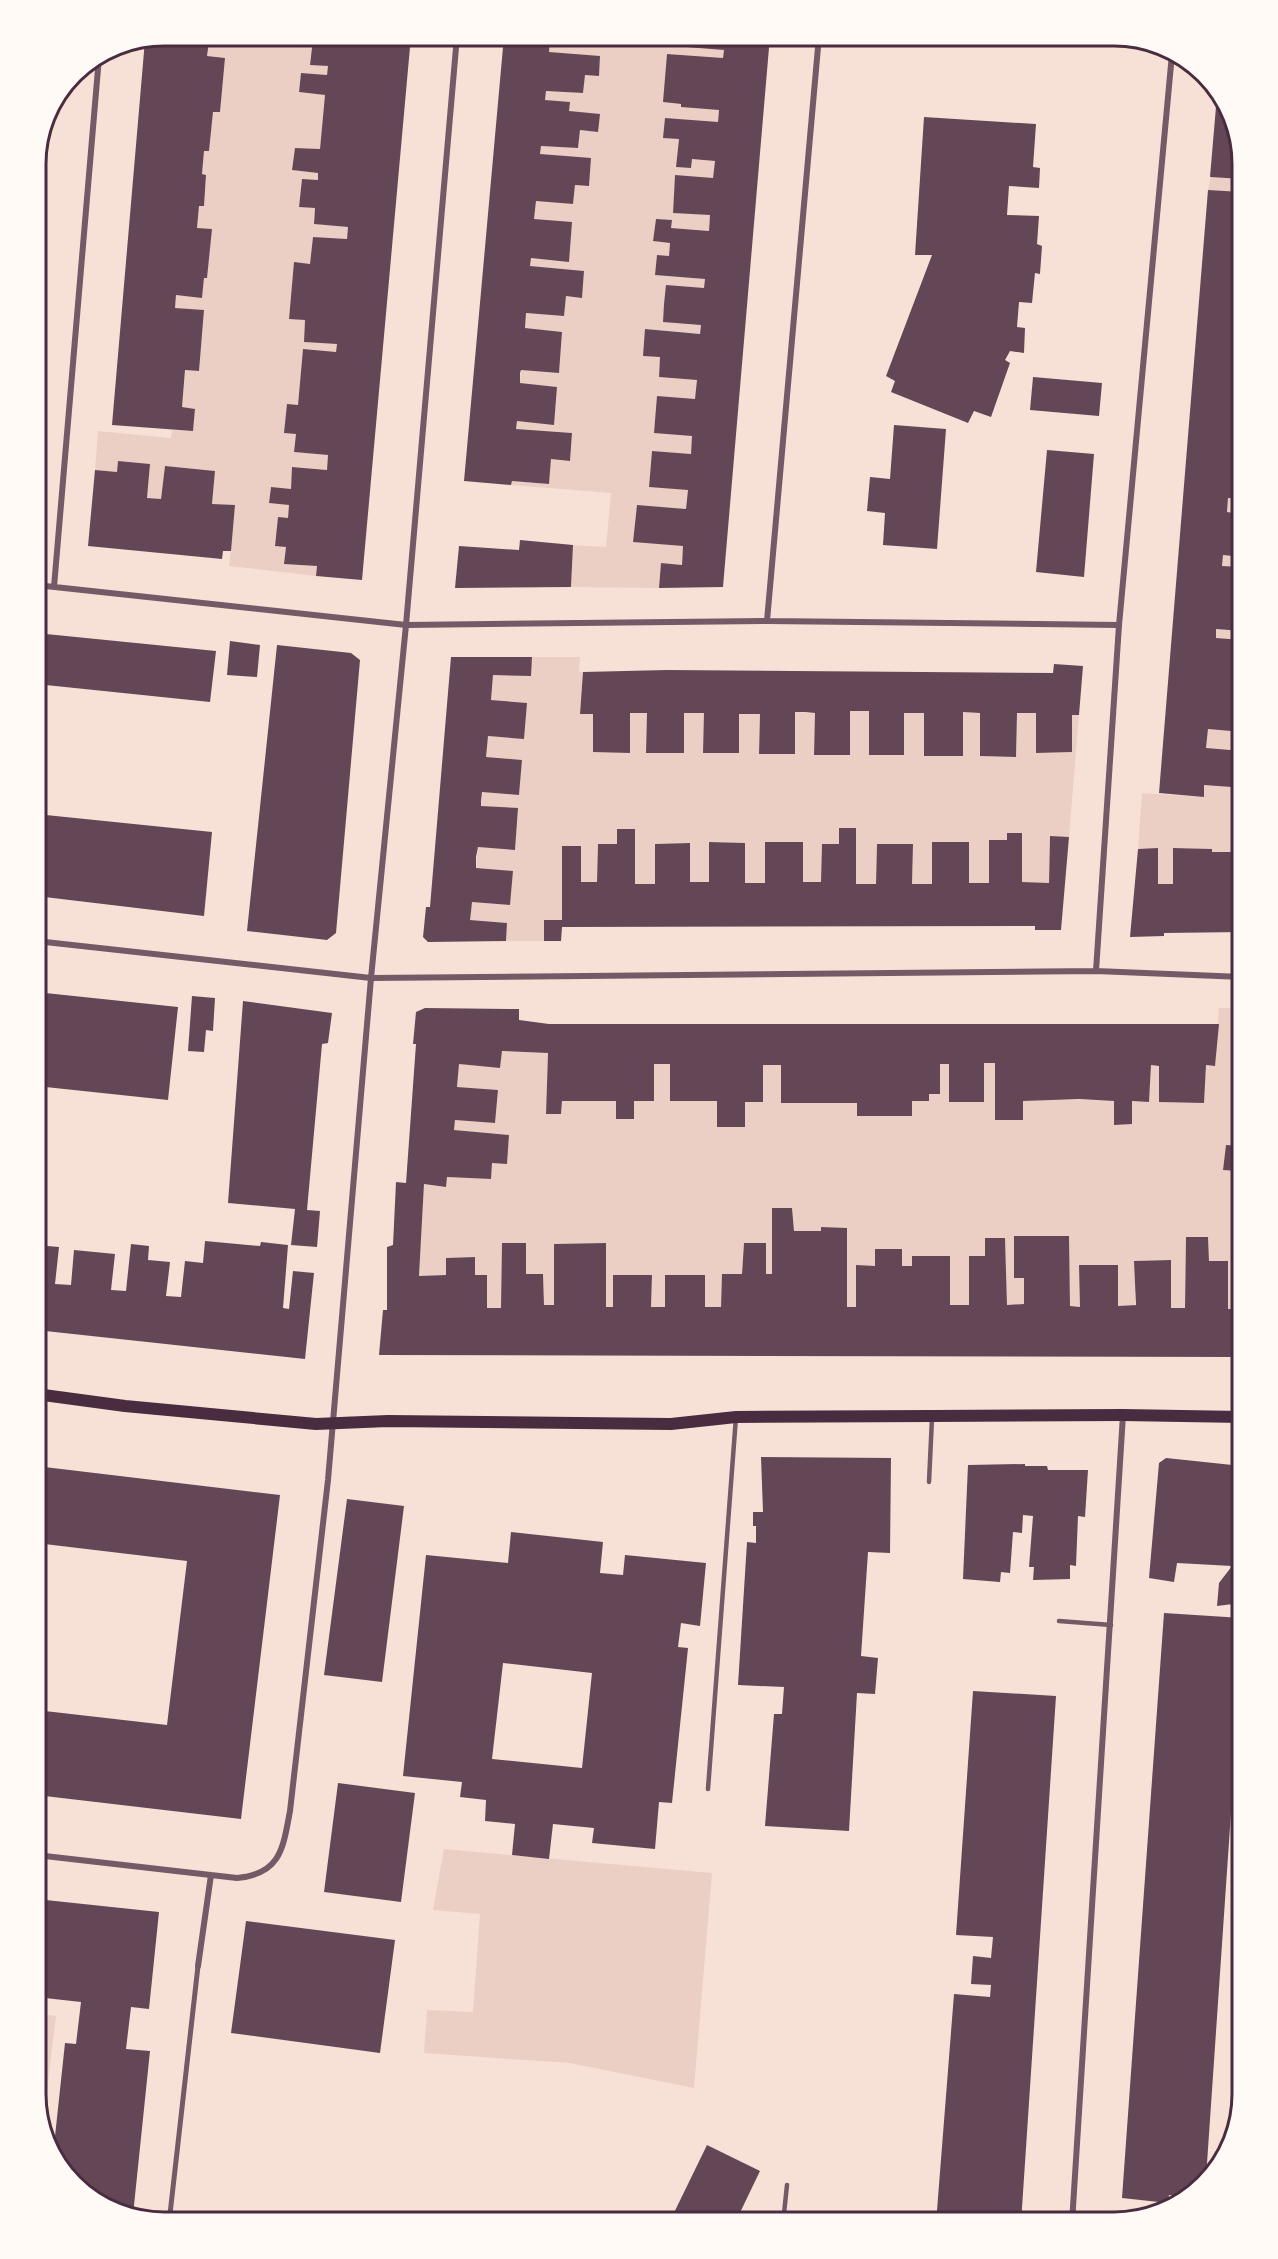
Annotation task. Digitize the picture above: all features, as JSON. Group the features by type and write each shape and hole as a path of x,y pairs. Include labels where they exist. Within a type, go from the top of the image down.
{"main road":[{"path":"46,1395 125,1406 316,1424 333,1422 671,1424 736,1418 1124,1414 1232,1417"}],"street":[{"path":"46,1857 237,1878 253,1876 270,1867 282,1850 290,1812 333,1422 456,46"},
{"path":"767,621 818,47"},
{"path":"1096,971 1119,625 1171,62"},
{"path":"54,586 98,67"},
{"path":"47,586 406,625 767,621 1119,625"},
{"path":"47,941 371,978 1096,971 1232,977"},
{"path":"1073,2212 1124,1414"},
{"path":"170,2212 198,1966 211,1875"}],"lane":[{"path":"929,1482 932,1416"},
{"path":"708,1789 736,1418"},
{"path":"1059,1621 1111,1625"},
{"path":"784,2212 787,2185"}],"shaded area":[{"path":"208,46 312,46 310,64 328,66 327,75 301,73 299,92 325,95 320,149 295,148 292,170 318,173 318,180 302,179 299,206 315,208 314,224 348,227 347,239 313,237 310,264 294,263 289,318 305,320 304,342 337,344 336,352 303,350 298,405 284,433 296,434 294,452 328,455 327,470 293,467 291,489 271,487 269,503 289,505 288,518 278,518 275,545 286,547 284,564 317,566 316,576 229,566 235,506 212,504 215,471 165,466 161,499 147,498 150,464 118,461 117,472 95,470 98,431 171,438 172,430 193,431 195,409 182,407 185,370 199,371 204,311 175,308 176,295 202,297 204,278 207,278 197,228 199,206 204,206 206,175 202,174 204,151 209,151 213,112 220,112 225,58 207,56"},
{"path":"549,46 715,47 724,50 723,58 667,54 664,102 719,110 718,122 679,139 676,167 691,168 692,159 715,161 713,178 675,176 673,212 710,215 709,231 671,228 671,220 656,220 653,241 670,243 669,256 657,255 655,275 705,279 700,334 645,329 660,357 659,377 697,380 691,454 652,451 649,486 688,490 686,509 637,505 633,541 683,546 682,565 661,563 659,588 571,587 573,545 606,547 611,493 511,485 512,481 549,484 551,459 570,461 572,433 516,429 517,421 554,424 557,387 520,383 521,370 559,373 562,332 525,328 526,313 563,316 566,296 582,297 584,271 530,266 531,258 569,261 534,219 536,201 573,204 575,185 589,186 591,159 540,154 541,146 578,148 580,130 598,132 569,111 569,102 545,100 546,91 583,93 585,75 599,76 600,57 549,52"},
{"path":"1211,177 1232,178 1232,191 1208,190"},
{"path":"1228,498 1232,498 1232,513 1227,512"},
{"path":"1223,555 1232,556 1232,566 1222,566"},
{"path":"1216,629 1232,630 1232,639 1216,638"},
{"path":"532,657 580,657 579,672 583,672 580,714 593,714 593,752 630,752 630,713 647,713 646,753 684,753 684,713 704,713 704,753 739,753 739,714 760,714 759,754 794,754 795,712 815,713 814,754 850,754 850,711 869,711 869,755 904,755 904,713 924,713 924,756 963,756 963,712 980,713 980,756 1016,757 1017,713 1036,713 1036,753 1071,752 1072,715 1079,715 1069,837 1050,837 1049,883 1022,882 1022,834 1007,833 1007,840 989,840 989,883 969,883 932,842 932,884 912,884 913,844 877,844 876,884 856,884 856,828 839,829 839,844 822,844 821,882 745,883 745,843 710,842 709,882 690,882 690,843 656,844 655,884 635,884 635,830 617,829 617,844 598,845 597,882 581,882 581,846 562,846 562,920 544,921 544,941 506,941 507,923 470,920 472,902 510,905 513,871 476,868 478,847 515,849 518,809 481,806 482,792 519,794 522,760 486,757 488,736 524,738 527,703 491,700 493,675 530,676"},
{"path":"1208,729 1232,731 1232,766 1206,748"},
{"path":"1232,770 1231,852 1173,848 1173,884 1158,884 1158,849 1138,849 1142,793 1203,797 1204,785 1230,787"},
{"path":"1219,1008 1232,1008 1232,1145 1226,1145 1223,1169 1232,1170 1232,1309 1228,1309 1228,1262 1209,1261 1208,1237 1186,1237 1185,1308 1171,1308 1170,1260 1135,1261 1135,1305 1118,1306 1080,1265 1080,1307 1070,1306 1068,1236 1014,1236 1014,1277 1024,1278 1024,1304 1007,1305 1005,1238 986,1238 985,1256 969,1256 969,1305 950,1305 950,1256 912,1256 912,1266 902,1266 902,1249 875,1266 856,1266 856,1307 847,1307 847,1228 821,1227 821,1231 794,1231 792,1208 772,1208 772,1274 766,1274 744,1243 742,1274 722,1275 721,1307 705,1307 705,1275 666,1275 665,1307 651,1307 652,1275 613,1307 606,1307 606,1243 554,1244 554,1305 544,1305 543,1274 526,1274 526,1243 502,1243 501,1308 487,1308 487,1275 475,1275 474,1257 446,1258 446,1275 419,1276 424,1184 446,1187 447,1177 490,1179 492,1163 507,1163 509,1135 454,1130 455,1120 495,1123 498,1091 457,1087 459,1064 500,1068 502,1051 548,1053 546,1114 561,1114 562,1101 616,1101 616,1119 634,1101 654,1101 654,1064 670,1064 670,1101 717,1101 718,1127 745,1127 745,1102 763,1101 763,1065 781,1065 781,1103 857,1103 857,1116 912,1116 912,1101 929,1101 929,1094 940,1064 949,1064 949,1101 984,1102 984,1063 995,1063 996,1120 1023,1120 1023,1101 1051,1099 1114,1101 1114,1124 1132,1124 1132,1101 1149,1102 1151,1065 1159,1066 1160,1102 1203,1103 1206,1065 1215,1066"},
{"path":"444,1849 712,1873 694,2088 570,2063 424,2053 427,2010 473,2012 480,1914 433,1910"},
{"path":"46,2015 56,2016 46,2096"}],"building":[{"path":"165,46 208,46 207,56 225,58 220,112 213,112 209,151 204,151 202,174 206,175 204,206 199,206 197,228 212,229 207,278 204,278 202,298 176,295 175,308 204,310 199,371 185,370 182,407 195,409 193,431 112,425 144,49"},
{"path":"312,46 410,46 362,580 316,576 317,566 284,564 286,547 275,546 278,517 288,518 289,505 269,503 271,487 291,489 292,467 327,470 328,455 294,452 296,434 284,433 287,404 298,405 303,349 336,352 337,344 304,342 305,320 289,319 294,262 310,264 313,237 347,239 348,227 314,224 315,208 299,207 302,179 318,180 318,173 292,170 295,148 320,149 325,95 299,92 301,73 327,75 328,66 310,65"},
{"path":"503,46 549,46 549,52 600,56 599,76 585,75 583,93 546,91 545,100 570,102 569,111 600,114 598,132 580,130 578,148 541,146 540,154 591,158 589,186 575,185 573,204 536,201 534,219 572,222 569,262 531,258 530,266 584,271 582,298 566,296 564,316 526,313 525,328 562,332 559,373 521,370 520,373 520,383 557,387 554,425 517,421 516,429 572,433 570,461 551,459 549,484 512,481 511,485 464,481"},
{"path":"686,47 769,47 723,587 659,588 661,563 682,565 683,546 633,542 637,505 686,509 688,490 649,487 652,451 691,454 692,436 654,433 657,396 695,399 697,380 659,377 660,357 643,356 645,329 700,334 701,325 663,322 664,304 666,285 704,288 705,279 655,275 657,255 669,256 670,243 653,241 656,219 672,220 671,228 709,231 710,215 673,213 675,175 713,178 715,161 692,159 691,168 676,167 679,139 663,138 665,118 718,122 719,110 681,107 681,104 663,102 667,54 723,58 724,50"},
{"path":"1216,107 1229,142 1232,178 1210,177"},
{"path":"924,117 1036,124 1033,167 1040,168 1039,188 1009,186 1007,215 1039,216 1037,244 1042,246 1040,274 1035,273 1032,303 1019,302 1017,327 1025,328 1024,353 1010,351 1005,360 1010,363 991,417 974,411 968,423 891,392 895,381 886,376 932,255 915,255"},
{"path":"1208,190 1232,191 1232,498 1228,498 1227,512 1232,513 1232,556 1223,555 1222,566 1232,566 1232,630 1216,629 1216,638 1232,639 1232,731 1208,729 1206,748 1232,750 1231,787 1204,785 1204,797 1159,793"},
{"path":"1033,377 1102,383 1099,416 1030,410"},
{"path":"894,425 946,429 937,549 883,545 885,513 867,511 870,477 890,479"},
{"path":"1047,450 1094,454 1084,577 1036,572"},
{"path":"118,461 150,464 147,498 161,499 165,466 215,471 212,504 235,505 231,551 223,551 222,559 88,546 95,470 117,472"},
{"path":"520,540 573,545 571,587 455,588 459,546 519,550"},
{"path":"47,634 216,651 210,702 47,685"},
{"path":"230,641 260,645 257,677 227,675"},
{"path":"277,645 351,653 360,660 336,933 327,940 247,931"},
{"path":"451,657 532,657 531,676 493,675 491,700 527,703 524,739 488,736 486,757 522,760 519,795 482,792 481,801 481,806 518,808 515,850 478,847 476,857 476,868 513,871 510,905 472,902 470,920 507,923 506,941 428,942 423,937 426,907 430,907"},
{"path":"1054,664 1083,666 1079,715 1072,715 1072,752 1036,753 1036,713 1017,713 1016,757 980,756 980,713 963,712 963,756 924,756 924,713 904,713 904,755 869,755 869,711 850,711 850,755 814,755 815,713 805,712 795,712 795,754 759,754 760,714 739,714 739,753 703,753 704,713 684,713 684,753 646,753 647,713 630,713 630,753 593,752 593,714 580,714 583,672 667,670 1053,673"},
{"path":"47,815 212,832 204,916 47,897"},
{"path":"839,828 856,828 856,884 876,884 877,844 913,844 912,884 932,884 932,842 969,842 969,883 989,883 989,840 1007,840 1007,833 1022,833 1022,882 1049,883 1050,836 1069,837 1061,930 1035,930 1035,926 562,927 561,941 544,941 544,920 562,920 562,846 581,846 581,882 597,882 598,844 617,844 617,829 635,829 635,884 655,884 655,844 690,843 690,882 709,882 709,842 745,843 745,883 765,883 765,842 803,842 803,882 821,882 822,844 839,844"},
{"path":"1158,848 1158,884 1173,884 1173,848 1212,849 1212,852 1231,852 1232,849 1232,932 1164,933 1164,936 1130,937 1138,849"},
{"path":"47,993 178,1007 168,1100 47,1087"},
{"path":"192,996 215,998 213,1031 206,1030 204,1052 188,1051"},
{"path":"243,1001 332,1013 328,1043 322,1044 307,1210 320,1211 317,1247 291,1245 295,1209 228,1203"},
{"path":"425,1008 519,1009 519,1020 549,1024 1219,1024 1215,1066 1206,1065 1204,1103 1159,1102 1159,1066 1151,1065 1149,1102 1132,1101 1132,1124 1114,1125 1114,1101 1079,1099 1023,1101 1023,1120 995,1120 995,1063 984,1063 984,1102 949,1102 949,1064 940,1064 940,1094 929,1094 929,1101 912,1101 912,1116 857,1116 857,1103 781,1103 781,1065 763,1065 763,1102 745,1102 745,1127 717,1127 717,1101 670,1101 670,1064 654,1064 654,1101 634,1101 634,1119 616,1119 616,1101 562,1101 561,1114 546,1114 548,1053 502,1051 500,1068 459,1064 457,1087 498,1090 495,1123 455,1120 454,1130 509,1135 507,1164 492,1163 491,1179 447,1177 446,1187 424,1184 419,1276 446,1275 446,1258 475,1257 475,1275 487,1275 487,1308 501,1308 502,1243 526,1243 526,1274 543,1274 544,1305 554,1305 554,1244 606,1243 606,1307 613,1307 613,1275 652,1275 651,1307 665,1307 665,1275 705,1275 705,1307 721,1307 722,1274 742,1274 744,1243 766,1243 766,1274 772,1274 772,1208 792,1208 794,1231 821,1231 821,1227 847,1228 847,1307 856,1307 856,1265 875,1266 875,1249 902,1249 902,1266 912,1266 912,1256 950,1256 950,1305 969,1305 969,1256 985,1256 985,1238 1005,1238 1007,1305 1024,1304 1024,1278 1014,1278 1014,1236 1069,1236 1070,1306 1080,1307 1079,1265 1118,1265 1118,1306 1136,1305 1134,1261 1171,1260 1171,1308 1185,1308 1186,1237 1208,1237 1209,1261 1228,1261 1228,1309 1232,1309 1232,1357 379,1355 383,1310 387,1310 387,1247 393,1245 396,1182 406,1183 416,1044 413,1044 416,1012"},
{"path":"1226,1145 1232,1145 1232,1171 1223,1170"},
{"path":"205,1241 260,1246 261,1242 288,1245 283,1308 289,1309 293,1271 314,1273 305,1359 46,1331 46,1246 59,1247 55,1284 71,1285 74,1250 115,1254 111,1290 126,1291 131,1244 149,1246 148,1260 170,1262 166,1296 181,1297 185,1261 203,1263"},
{"path":"761,1457 891,1458 890,1553 868,1552 861,1656 878,1658 875,1694 857,1693 849,1831 765,1826 774,1714 782,1714 784,1687 738,1685 747,1542 756,1543 753,1512 763,1512"},
{"path":"1166,1458 1232,1465 1232,1566 1177,1563 1174,1582 1149,1578 1159,1463"},
{"path":"1025,1464 1025,1466 1047,1466 1048,1470 1088,1470 1085,1517 1078,1516 1076,1566 1070,1565 1070,1579 1033,1580 1034,1567 1029,1567 1033,1516 1023,1515 1022,1533 1013,1532 1010,1573 1001,1572 1000,1582 963,1579 968,1465"},
{"path":"46,1467 280,1495 241,1819 46,1796 46,1711 167,1725 187,1561 46,1544"},
{"path":"347,1499 404,1506 382,1682 324,1675"},
{"path":"511,1532 603,1542 600,1573 623,1575 625,1555 706,1563 700,1626 681,1623 678,1647 688,1648 672,1803 659,1802 655,1849 592,1843 594,1828 553,1824 549,1859 512,1855 515,1824 485,1821 486,1800 460,1797 462,1782 403,1776 426,1555 508,1563","holes":["503,1663 592,1673 582,1768 492,1759"]},
{"path":"1232,1566 1232,1604 1217,1606 1219,1583"},
{"path":"1164,1613 1232,1617 1232,1798 1207,2166 1179,2193 1169,2195 1169,2198 1160,2202 1122,2198"},
{"path":"973,1691 1056,1696 1022,2212 937,2212 954,1994 990,1997 991,1985 971,1984 973,1956 991,1958 993,1937 956,1935"},
{"path":"338,1783 415,1793 401,1902 324,1892"},
{"path":"46,1900 159,1912 149,2009 131,2007 126,2049 150,2051 134,2208 99,2193 87,2183 66,2160 55,2137 65,2043 76,2044 81,2002 46,1998"},
{"path":"246,1921 395,1940 380,2053 231,2033"},
{"path":"707,2145 760,2171 740,2212 674,2212"}]}
